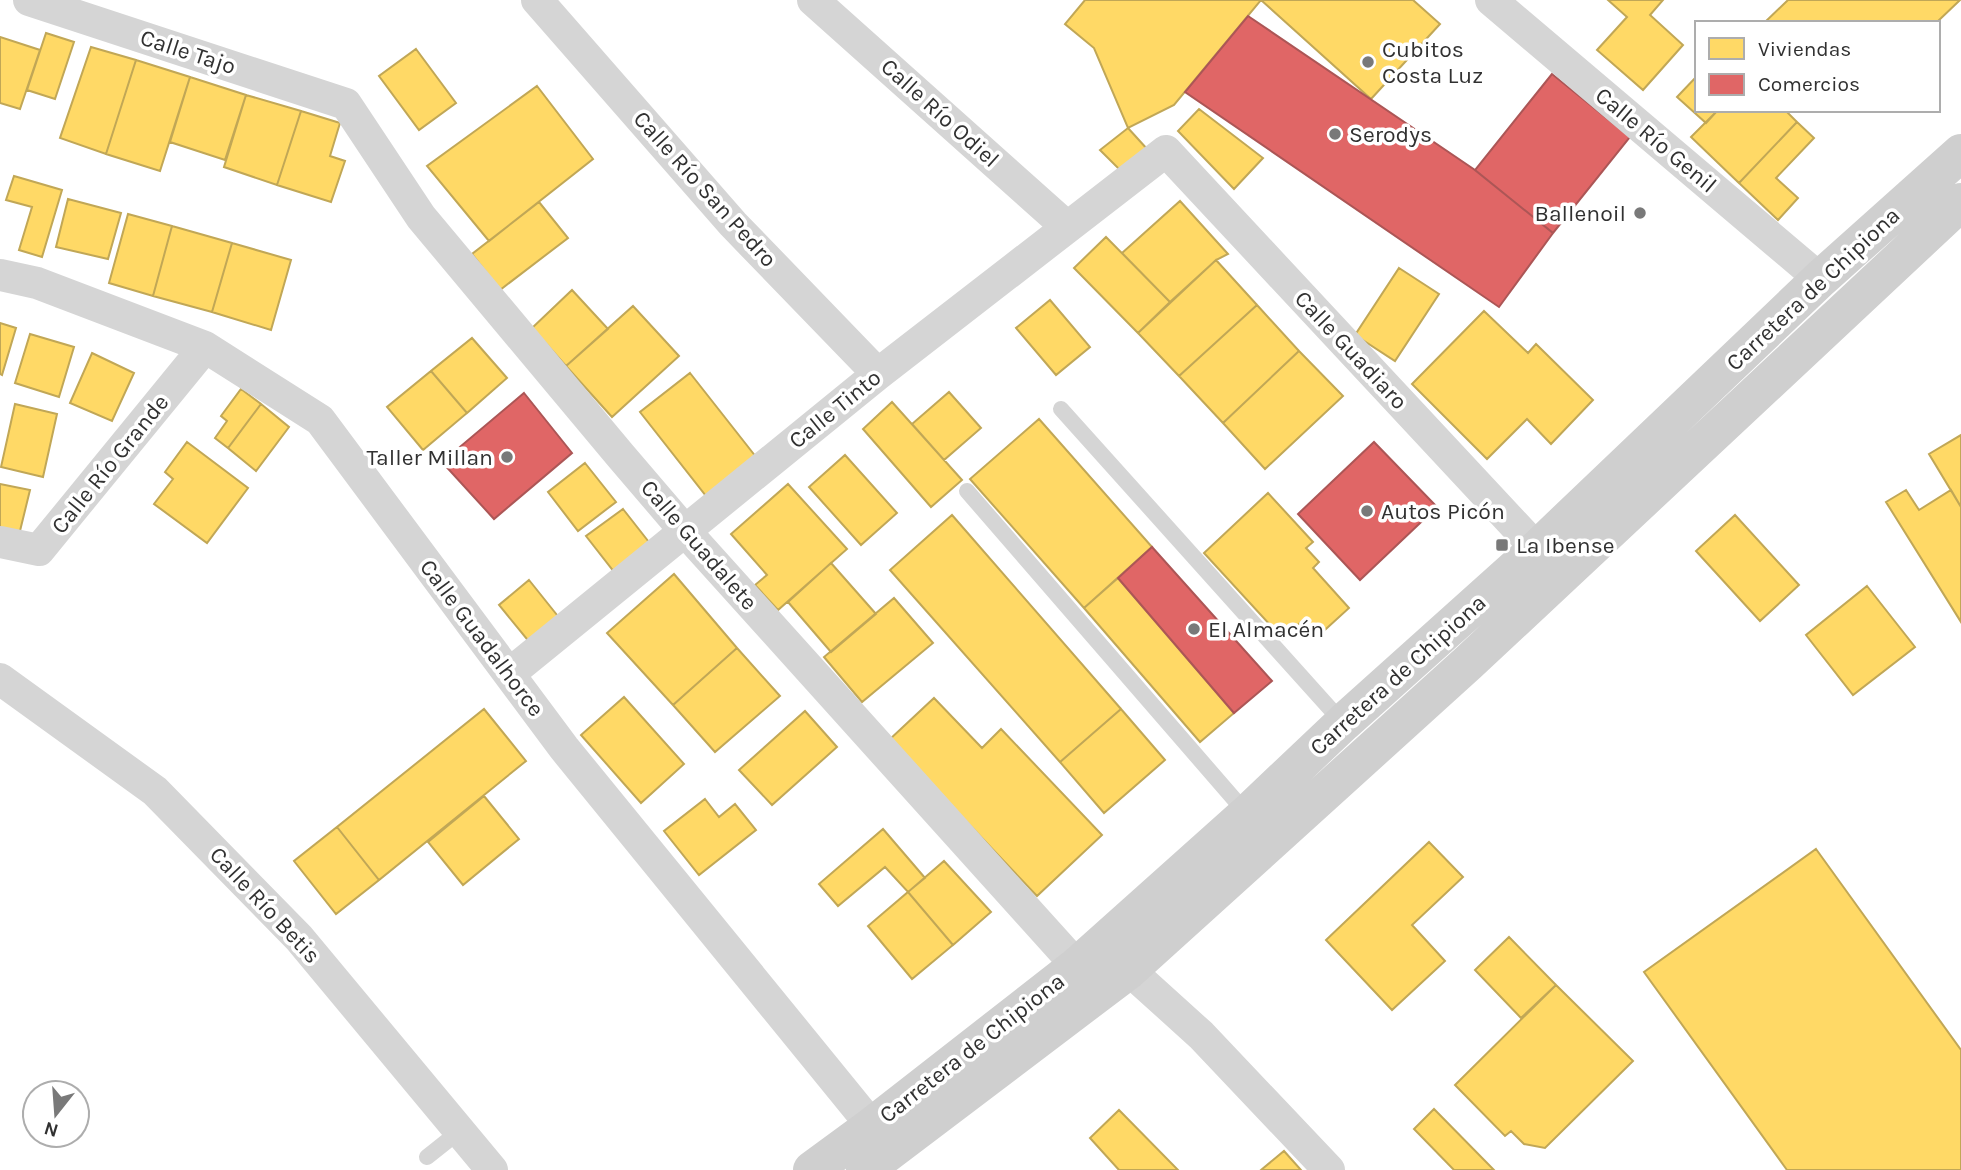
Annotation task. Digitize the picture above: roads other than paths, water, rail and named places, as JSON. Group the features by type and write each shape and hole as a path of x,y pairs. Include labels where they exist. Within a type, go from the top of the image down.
{"main road":[{"name":"Carretera de Chipiona","path":"812,1170 873,1126 1077,966 1537,549 1820,279 1961,153"},
{"name":"Carretera de Chipiona","path":"865,1170 1129,970 1468,663 1961,202"}],"street":[{"name":"Calle Tajo","path":"29,0 346,104"},
{"name":"Calle Río San Pedro","path":"537,0 733,224 877,374"},
{"name":"Calle Río Odiel","path":"813,0 1067,227"},
{"name":"Calle Río Genil","path":"1491,0 1820,279"},
{"name":"Calle Guadalete","path":"346,104 421,217 685,531 1077,966"},
{"name":"Calle Tinto","path":"509,674 877,374 1166,151"},
{"name":"Calle Guadiaro","path":"1166,151 1537,549"},
{"name":"Calle Guadalhorce","path":"0,275 37,283 205,347 320,420 564,748 873,1126"},
{"name":"Calle Río Grande","path":"0,541 40,550 205,347"},
{"name":"Calle Río Betis","path":"0,679 155,790 299,938 492,1170"},
{"path":"1129,970 1201,1035 1329,1170"}],"lane":[{"path":"1061,409 1343,723"},
{"path":"967,491 1247,814"},
{"path":"427,1157 461,1130"}],"place":[{"name":"Cubitos Costa Luz","path":"1368,62"},
{"name":"Serodys","path":"1335,134"},
{"name":"Ballenoil","path":"1640,213"},
{"name":"Taller Millan","path":"507,457"},
{"name":"Autos Picón","path":"1367,511"},
{"name":"La Ibense","path":"1502,545"},
{"name":"El Almacén","path":"1194,629"}]}
